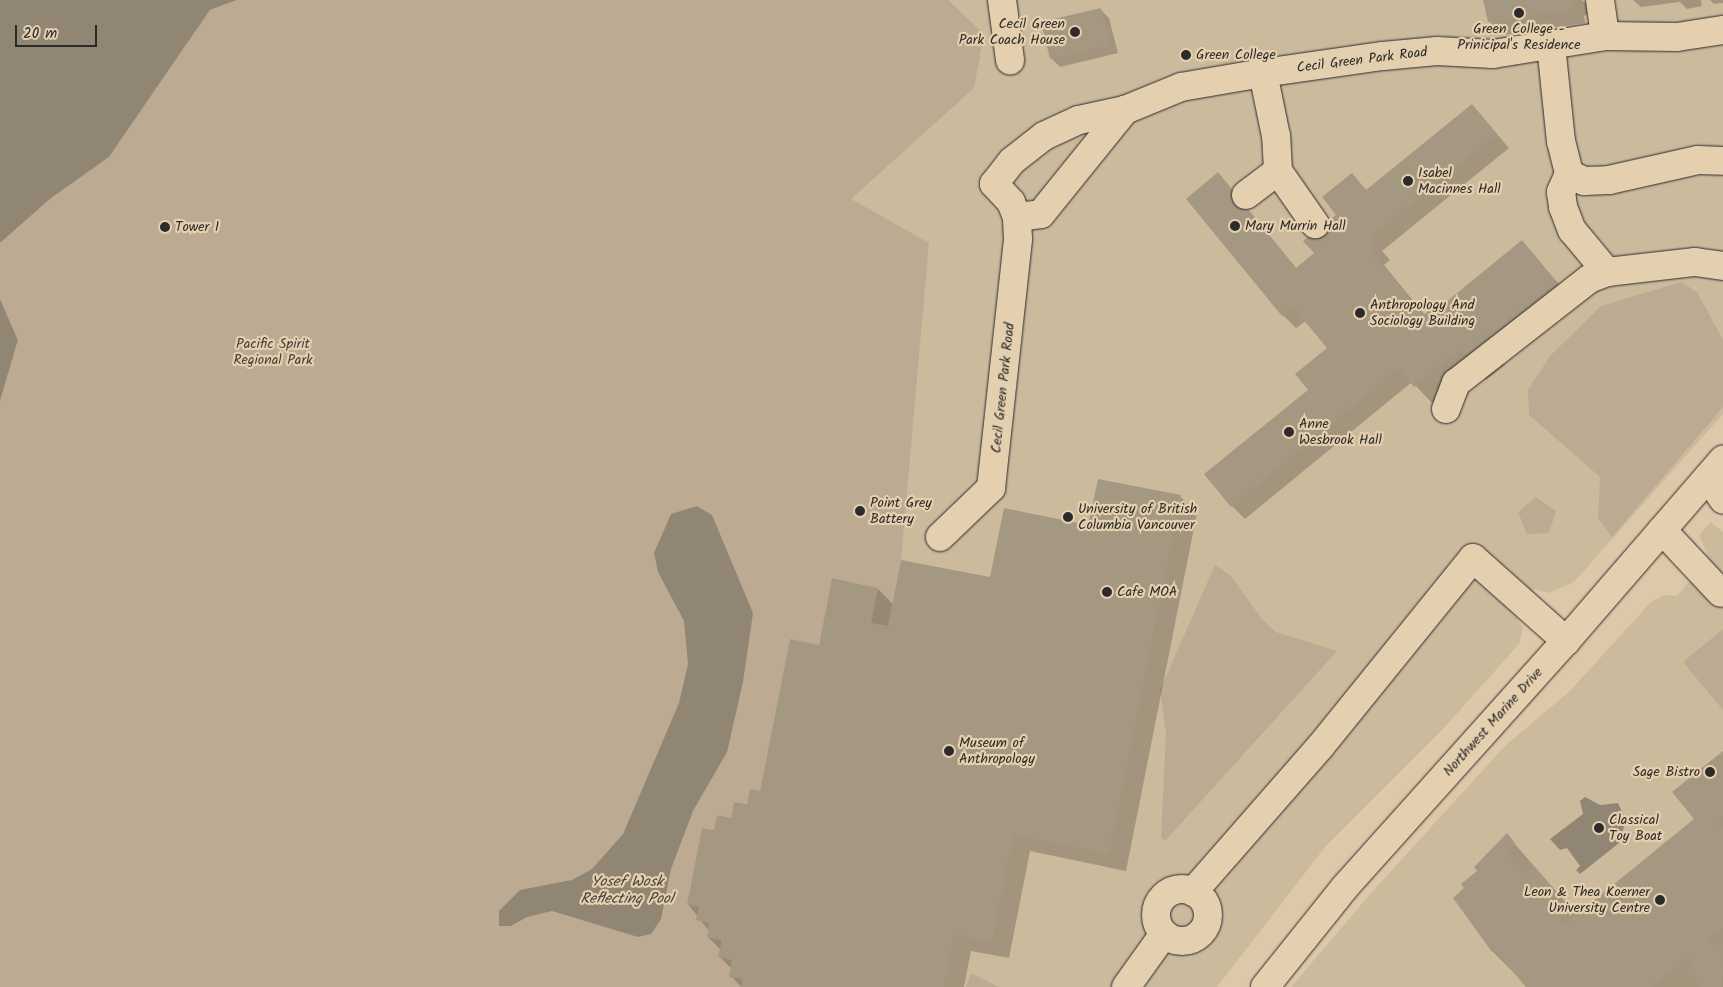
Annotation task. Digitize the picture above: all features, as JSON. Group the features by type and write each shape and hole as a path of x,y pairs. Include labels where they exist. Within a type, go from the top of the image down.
{"street":[{"path":"1002,0 1010,60"},
{"path":"1600,0 1605,36"},
{"name":"Cecil Green Park Road","path":"940,537 991,488 1016,269 1017,217 1011,202 994,184 1012,161 1044,136 1079,120 1125,110 1181,87 1264,73 1383,56 1437,51 1493,54 1605,36 1677,37 1723,30"},
{"path":"1550,45 1561,140 1569,174 1561,192 1563,207 1572,230 1606,272"},
{"path":"1264,73 1276,136 1278,171 1314,224"},
{"name":"Cecil Green Park Road","path":"1017,217 1041,214 1125,110"},
{"path":"1569,174 1584,181 1609,180 1698,160 1723,161"},
{"path":"1246,195 1278,171"},
{"path":"1446,409 1456,383 1589,279 1606,272 1695,262 1723,266"},
{"path":"1716,468 1723,499"},
{"name":"Northwest Marine Drive","path":"1265,987 1345,887 1566,641 1716,468"},
{"path":"1662,530 1721,593"},
{"path":"1192,892 1320,747 1473,558 1566,641"},
{"path":"1174,890 1192,892 1204,902 1208,918 1201,933 1194,938 1178,941 1164,934 1156,918 1160,901 1174,890"},
{"path":"1126,987 1164,934"}],"shaded area":[{"name":"University of British Columbia Vancouver","path":"903,0 1723,0 1723,414 1574,582 1549,593 1534,589 1514,613 1523,628 1519,644 1443,729 1325,847 1217,987 385,987"},
{"path":"1711,522 1723,532 1723,987 1291,987 1372,892 1504,747 1570,691 1651,602 1665,595 1677,596 1709,558 1699,535"}],"green space":[{"name":"Pacific Spirit Regional Park","path":"237,0 948,0 984,34 974,88 851,199 929,243 901,560 888,626 871,623 878,588 832,578 819,645 790,640 760,791 750,789 747,804 734,802 731,818 717,815 714,830 702,828 687,904 699,907 697,920 709,923 707,937 722,940 719,957 732,960 743,979 741,987 0,987 0,401 18,340 0,299 0,243 50,199 109,157 210,10"},
{"path":"1681,282 1697,292 1723,340 1723,407 1612,537 1598,518 1600,477 1529,415 1528,390 1550,356 1601,306"},
{"path":"1536,497 1556,511 1549,533 1527,534 1518,512"},
{"path":"1215,565 1231,576 1262,619 1276,632 1337,651 1165,841 1161,837 1166,733 1160,690"},
{"path":"1723,629 1723,710 1683,662"},
{"path":"971,973 999,987 966,987"}],"water":[{"path":"0,0 237,0 210,10 109,157 50,199 0,243"},
{"path":"0,299 18,340 0,401"},
{"name":"Yosef Wosk Reflecting Pool","path":"697,506 712,515 753,613 743,682 727,752 693,811 671,869 661,919 651,934 638,937 552,911 527,917 511,926 499,926 499,911 520,890 572,880 592,869 623,834 679,703 688,664 684,621 658,572 654,553 671,514"},
{"path":"1585,797 1600,805 1618,803 1626,820 1619,843 1580,874 1576,870 1580,866 1567,848 1560,850 1550,839 1583,814 1580,801"}],"building":[{"name":"Green College - Prinicipal's Residence","path":"1483,0 1576,0 1571,3 1572,10 1528,16 1529,21 1517,23 1517,18 1488,22"},
{"name":"Cecil Green Park Coach House","path":"1101,8 1110,45 1050,59 1041,22"},
{"path":"1472,104 1497,134 1370,237 1374,242 1368,247 1423,315 1433,308 1435,311 1522,240 1559,285 1469,358 1461,349 1414,387 1399,368 1231,507 1204,474 1308,390 1295,374 1327,348 1293,307 1282,316 1186,199 1218,172 1296,268 1314,253 1303,241 1336,215 1322,197 1352,173 1366,190"},
{"name":"Museum of Anthropology","path":"1098,479 1181,495 1109,854 1013,835 992,942 954,934 944,987 741,987 743,979 729,977 732,960 718,957 722,940 707,937 709,923 696,920 699,907 687,904 702,828 714,830 717,815 731,818 734,802 747,804 750,789 760,791 790,639 819,645 832,578 878,588 871,623 888,626 901,560 990,577 1004,508 1088,525"},
{"name":"Leon & Thea Koerner University Centre","path":"1723,751 1723,816 1717,821 1723,828 1723,928 1708,940 1713,946 1720,940 1723,944 1722,987 1701,987 1686,969 1693,963 1688,957 1651,987 1526,987 1495,950 1492,952 1453,898 1464,888 1461,884 1477,871 1474,867 1507,833 1515,843 1505,850 1525,875 1535,868 1557,894 1547,902 1565,924 1694,819 1672,792"}],"place":[{"name":"Green College - Prinicipal's Residence","path":"1519,13"},
{"name":"Cecil Green Park Coach House","path":"1075,32"},
{"name":"Green College","path":"1186,55"},
{"name":"Isabel Macinnes Hall","path":"1408,181"},
{"name":"Mary Murrin Hall","path":"1235,226"},
{"name":"Tower 1","path":"165,227"},
{"name":"Anthropology And Sociology Building","path":"1360,313"},
{"name":"Anne Wesbrook Hall","path":"1289,432"},
{"name":"Point Grey Battery","path":"860,511"},
{"name":"University of British Columbia Vancouver","path":"1068,517"},
{"name":"Cafe MOA","path":"1107,592"},
{"name":"Museum of Anthropology","path":"949,751"},
{"name":"Sage Bistro","path":"1710,772"},
{"name":"Classical Toy Boat","path":"1599,828"},
{"name":"Leon & Thea Koerner University Centre","path":"1660,900"}]}
